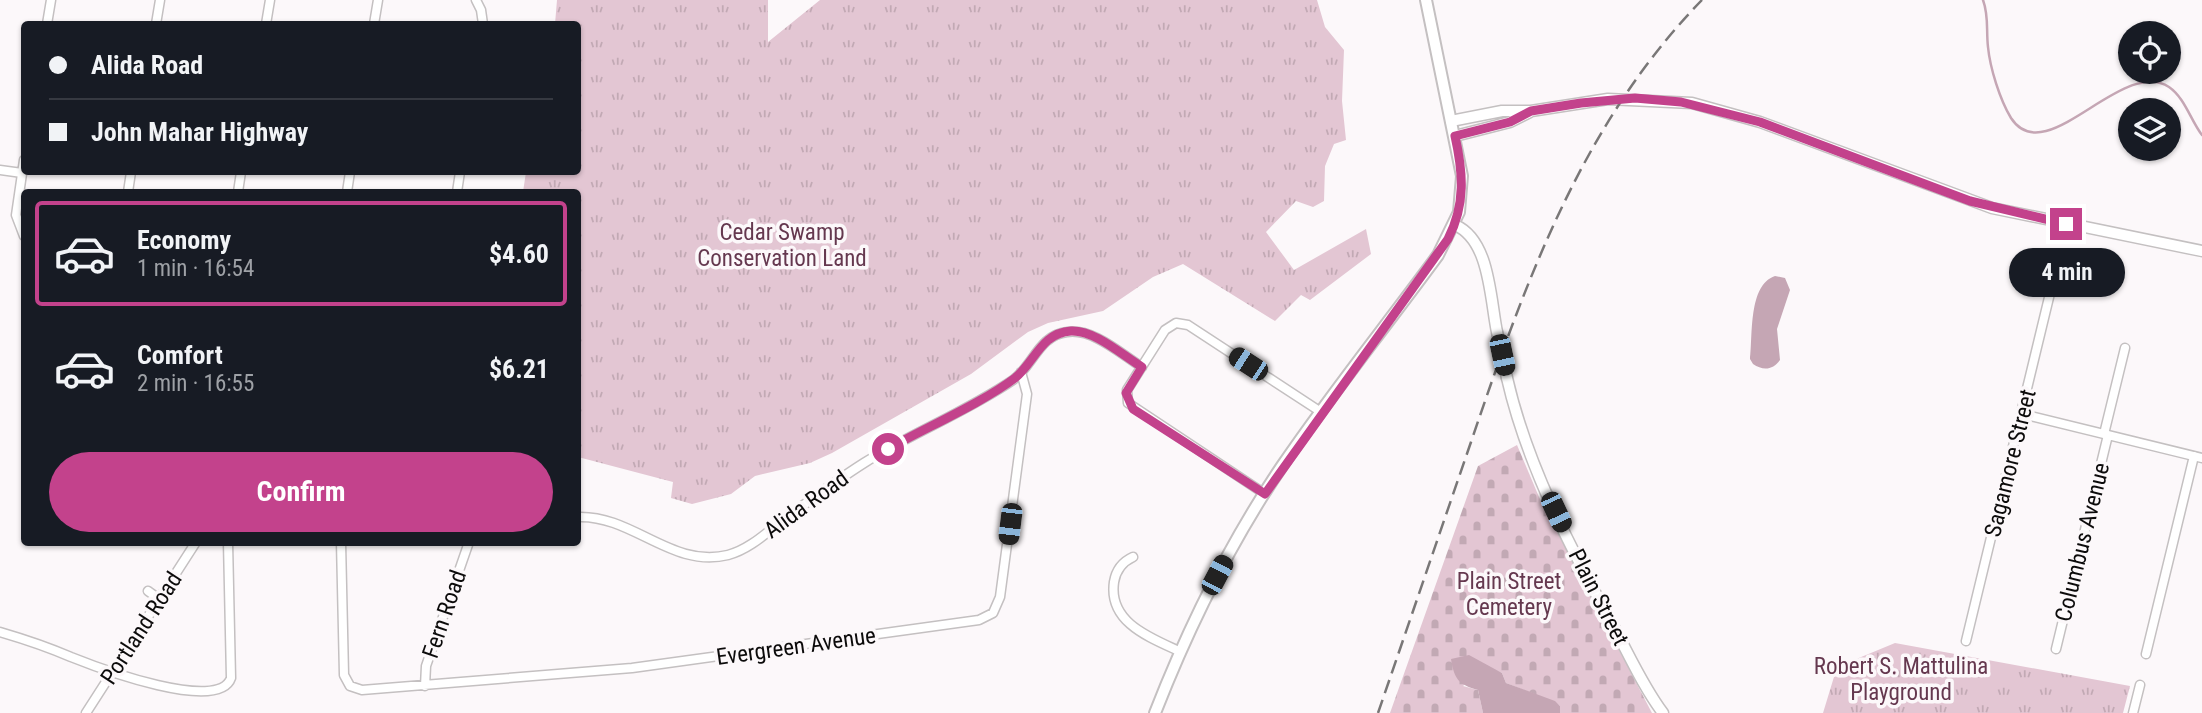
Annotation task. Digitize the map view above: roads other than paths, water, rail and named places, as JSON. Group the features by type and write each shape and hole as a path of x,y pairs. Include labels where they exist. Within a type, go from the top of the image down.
{"main road":[{"path":"1155,713 1221,568 1265,494 1321,412 1438,256 1455,225 1462,183 1455,136 1426,0"}],"street":[{"path":"48,21 51,0"},
{"path":"156,21 160,0"},
{"path":"266,21 270,0"},
{"path":"374,21 378,0"},
{"path":"476,0 483,21"},
{"path":"1451,121 1502,111 1531,111 1608,99 1681,102 1760,122 1992,208 2202,251"},
{"path":"1455,136 1510,122 1531,111"},
{"path":"0,170 21,173"},
{"path":"21,228 16,215 22,175"},
{"name":"Plain Street","path":"1455,225 1470,234 1479,247 1507,378 1522,430 1556,512 1613,625 1663,713"},
{"name":"Sagamore Street","path":"1966,641 2052,285"},
{"path":"1265,494 1130,407 1126,393 1170,325 1184,324 1321,412"},
{"path":"1021,372 1043,344 1055,335 1069,331 1088,334 1142,367"},
{"name":"Columbus Avenue","path":"2056,649 2125,348"},
{"name":"Alida Road","path":"581,517 606,518 666,547 695,556 716,557 734,553 859,466 1021,372"},
{"name":"Evergreen Avenue","path":"341,546 344,671 347,683 362,690 425,687 647,666 989,617 996,609 1000,597 1027,394 1021,372"},
{"path":"2022,414 2198,457 2146,654"},
{"name":"Portland Road","path":"86,713 193,546"},
{"path":"208,702 226,691 232,678 228,546"},
{"name":"Fern Road","path":"425,687 426,666 468,546"},
{"path":"1133,557 1122,564 1115,578 1114,594 1120,612 1137,630 1181,652"},
{"path":"148,591 159,599"},
{"path":"0,632 58,651 144,692"},
{"path":"2133,713 2140,685"}],"waterway":[{"path":"1983,0 1987,17 1989,55 1996,84 2011,118 2026,131 2044,132 2064,124 2129,86 2150,82 2169,87 2175,92 2202,135"}],"railway":[{"path":"1378,713 1492,382 1536,265 1590,152 1623,99 1660,48 1702,0"}],"park label":[{"name":"Cedar Swamp Conservation Land","path":"782,245"},
{"name":"Plain Street Cemetery","path":"1509,594"},
{"name":"Robert S. Mattulina Playground","path":"1901,679"}]}
